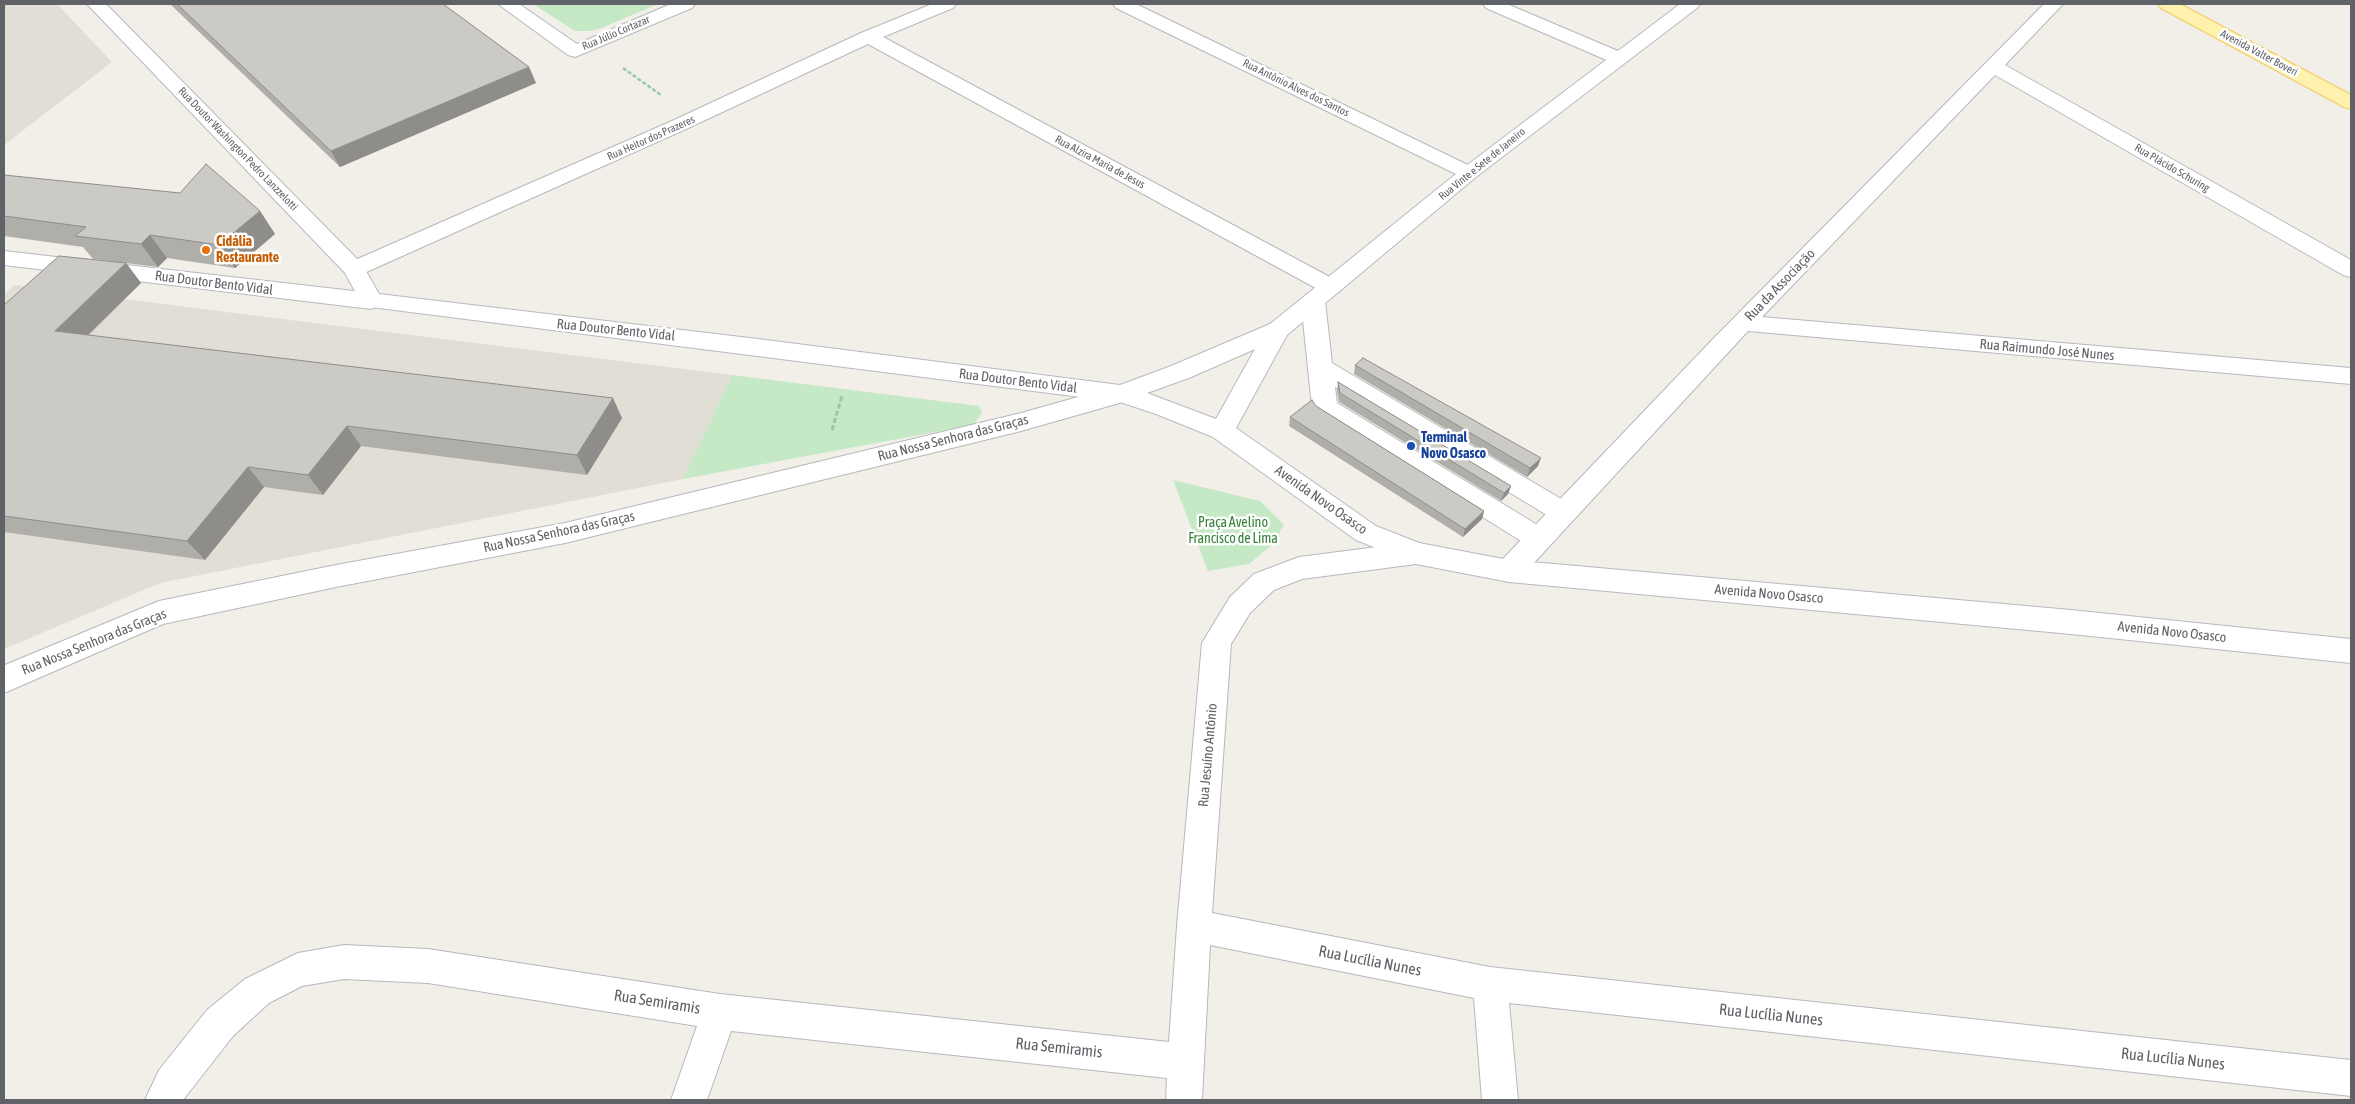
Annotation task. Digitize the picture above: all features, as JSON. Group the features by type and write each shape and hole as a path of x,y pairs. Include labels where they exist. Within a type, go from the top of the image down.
{"main road":[{"name":"Avenida Valter Boveri","path":"2167,4 2351,103"}],"street":[{"name":"Rua Doutor Washington Pedro Lanzzelotti","path":"96,4 354,269 371,301"},
{"name":"Rua Júlio Cortazar","path":"507,4 575,51 686,4"},
{"name":"Rua Heitor dos Prazeres","path":"354,269 680,125 868,37 947,4"},
{"name":"Rua Antônio Alves dos Santos","path":"1122,4 1469,173"},
{"path":"1492,4 1618,58"},
{"name":"Rua Vinte e Sete de Janeiro","path":"1121,394 1180,372 1278,330 1469,173 1691,4"},
{"name":"Rua da Associação","path":"1510,571 1743,323 2054,4"},
{"name":"Rua Alzira Maria de Jesus","path":"868,37 1322,294"},
{"name":"Rua Plácido Schuring","path":"1993,66 2351,270"},
{"name":"Rua Doutor Bento Vidal","path":"4,258 853,359 1121,394 1165,408 1222,431"},
{"path":"1322,294 1320,367 1325,407 1539,539"},
{"name":"Rua Raimundo José Nunes","path":"1743,323 2351,376"},
{"name":"Rua Vinte e Sete de Janeiro","path":"1222,431 1278,330"},
{"path":"1320,367 1564,513"},
{"name":"Rua Nossa Senhora das Graças","path":"4,681 15,674 159,613 336,576 564,533 1021,422 1121,394"},
{"name":"Avenida Novo Osasco","path":"1222,431 1366,533 1416,553 1510,571 2071,622 2351,651"},
{"name":"Rua Jesuíno Antônio","path":"1184,1100 1194,926 1217,643 1240,605 1264,582 1299,568 1416,553"},
{"name":"Rua Lucília Nunes","path":"1194,926 1490,984 2351,1078"},
{"name":"Rua Semiramis","path":"167,1092 220,1023 257,991 298,970 344,962 428,966 720,1012 1187,1062"},
{"path":"1490,984 1500,1100"},
{"path":"689,1100 720,1012"}],"path":[{"path":"820,471 853,359"}],"shaded area":[{"path":"4,4 57,4 112,62 4,145"},
{"path":"14,285 732,375 683,479 160,583 4,649 4,295"}],"green space":[{"path":"533,4 658,4 599,29 575,31"},
{"path":"732,375 979,406 982,413 973,425 683,479"},
{"name":"Praça Avelino Francisco de Lima","path":"1173,480 1260,501 1284,525 1273,544 1249,564 1208,571"}],"building":[{"path":"177,4 443,4 529,67 331,151"},
{"path":"206,164 260,211 219,245 150,235 141,244 75,236 86,227 4,216 4,175 180,193"},
{"path":"59,256 126,263 55,331 613,398 577,455 347,426 308,475 248,467 187,541 4,516 4,305"},
{"path":"1363,358 1541,458 1530,468 1355,365"},
{"path":"1338,382 1511,486 1504,493 1340,393"},
{"path":"1312,400 1316,406 1484,511 1465,529 1290,417"}],"place":[{"name":"Cidália Restaurante","path":"206,250"},
{"name":"Terminal Novo Osasco","path":"1411,446"}]}
